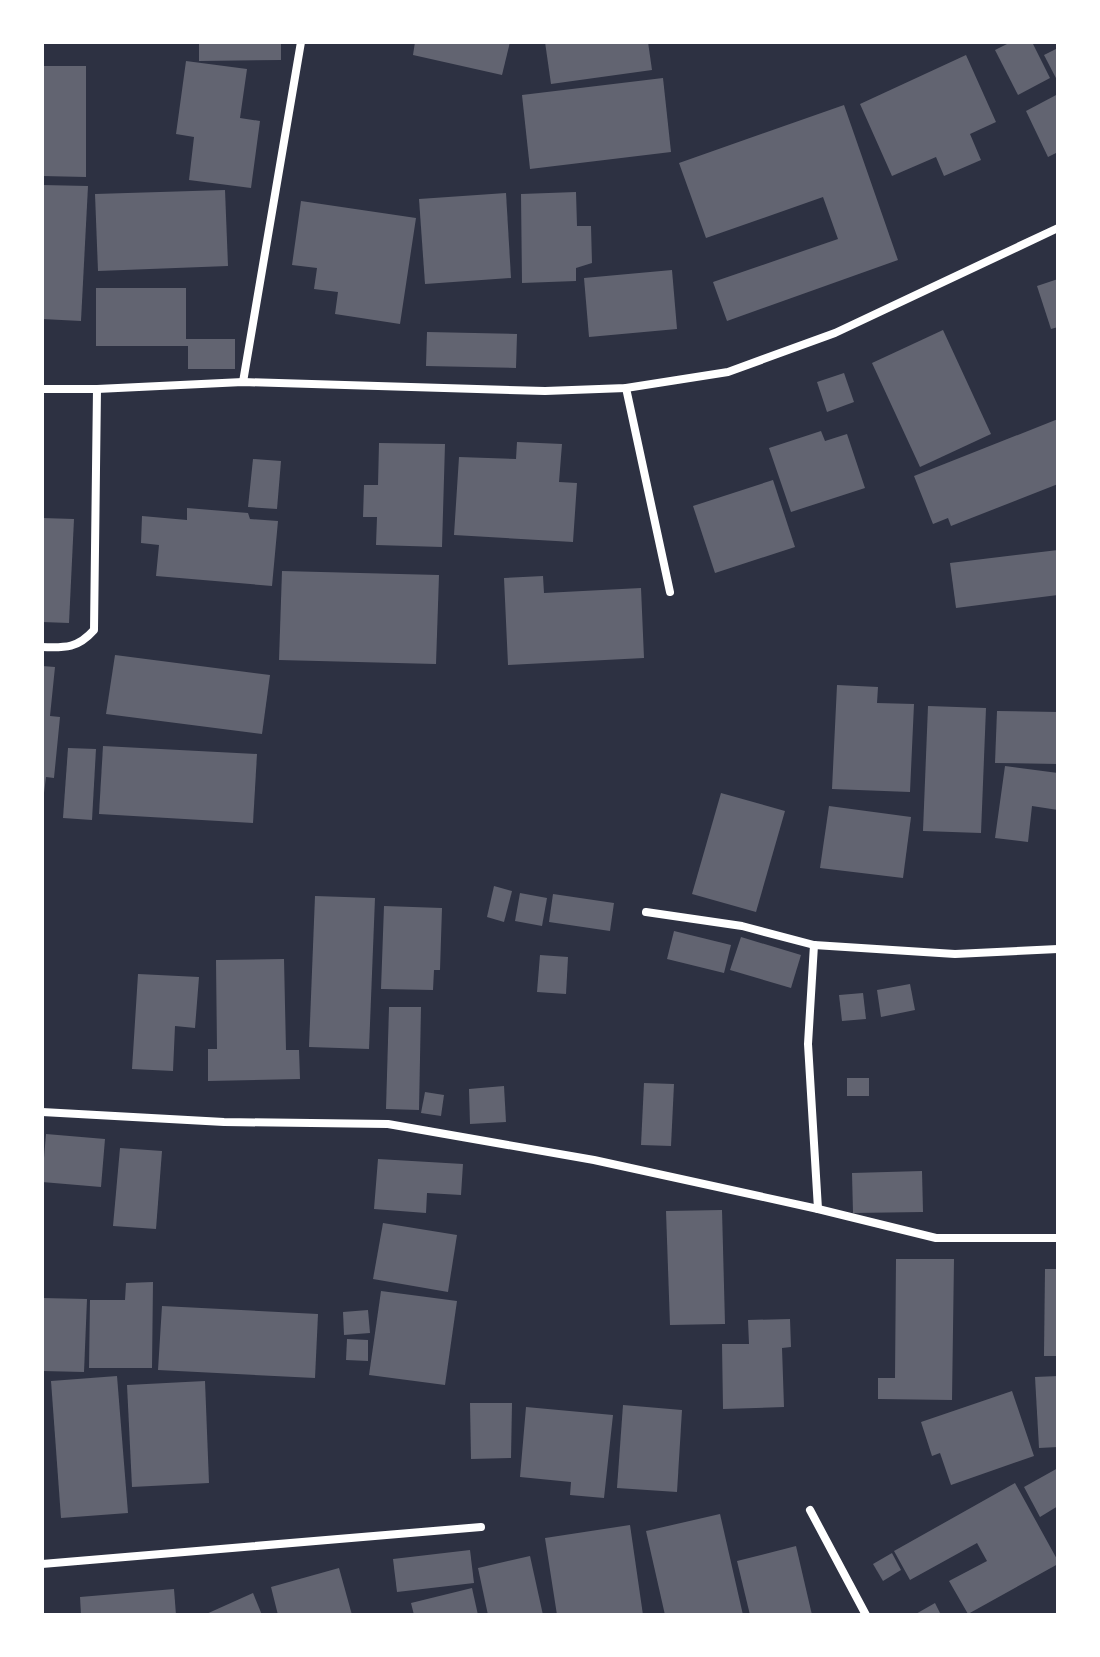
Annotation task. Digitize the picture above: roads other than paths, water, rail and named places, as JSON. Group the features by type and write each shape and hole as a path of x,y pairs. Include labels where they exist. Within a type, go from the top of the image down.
{"street":[{"path":"243,382 301,42"},
{"path":"42,389 243,382 545,391 626,388 728,372 835,333 1058,228"},
{"path":"626,388 670,592"},
{"path":"42,647 60,648 83,643 94,630 97,389"},
{"path":"646,912 742,926 814,945 955,954 1058,949"},
{"path":"814,945 808,1044 818,1209"},
{"path":"42,1112 224,1122 388,1124 594,1160 936,1238 1058,1238"},
{"path":"810,1510 866,1615"},
{"path":"42,1564 481,1527"}]}
